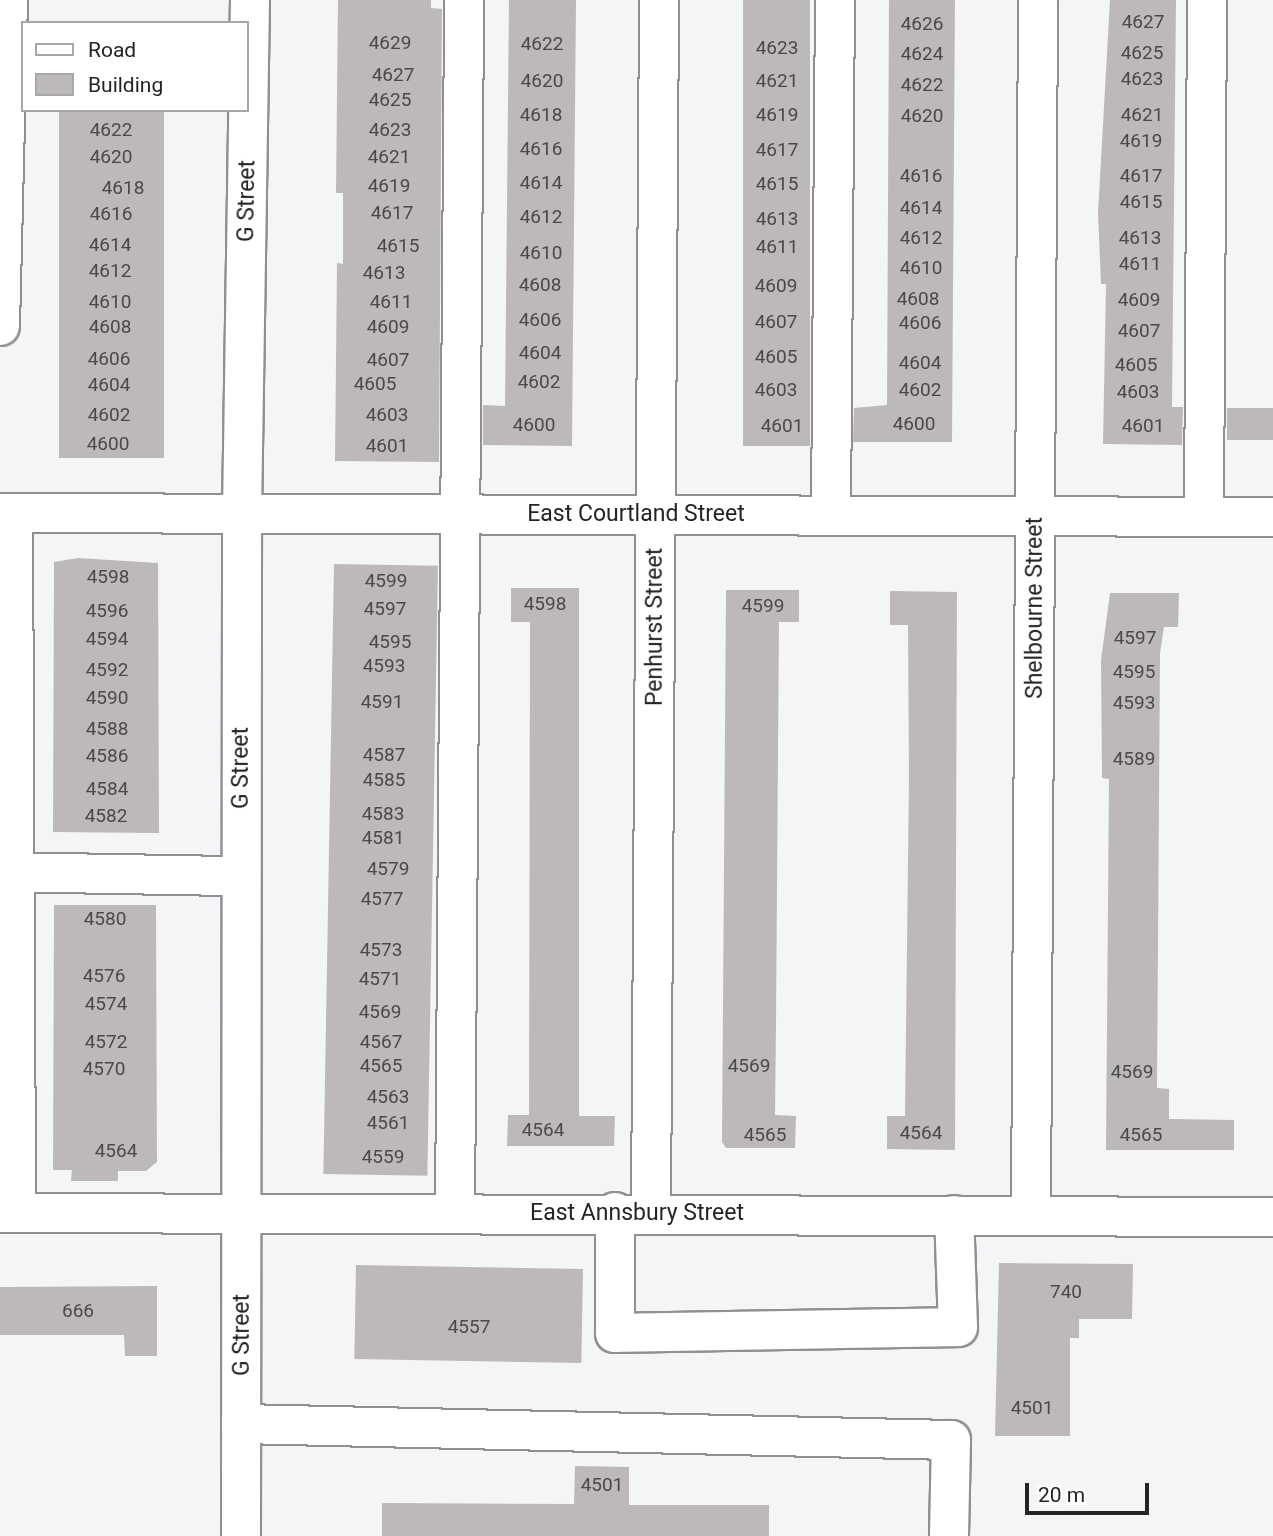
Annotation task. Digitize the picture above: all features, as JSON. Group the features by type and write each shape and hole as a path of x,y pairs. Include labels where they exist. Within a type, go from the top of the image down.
{"street":[{"path":"0,327 8,0"},
{"name":"G Street","path":"241,1536 242,514 250,0"},
{"path":"455,1213 464,0"},
{"name":"Penhurst Street","path":"659,0 656,515 633,1212 615,1333 958,1327 954,1215"},
{"path":"831,516 835,0"},
{"name":"Shelbourne Street","path":"1031,1216 1038,0"},
{"path":"1204,517 1207,0"},
{"path":"7,513 8,1213"},
{"name":"East Courtland Street","path":"7,513 1273,517"},
{"path":"7,872 241,876"},
{"name":"East Annsbury Street","path":"8,1213 633,1212 1273,1217"},
{"path":"241,1424 951,1440 949,1536"}],"building":[{"path":"338,0 431,0 431,8 442,9 439,462 335,461 337,263 343,264 343,193 336,193"},
{"path":"509,0 576,0 572,446 483,445 483,405 505,406"},
{"path":"743,0 810,0 810,446 743,446"},
{"path":"889,0 955,0 952,442 853,442 854,408 887,405"},
{"path":"1110,0 1176,0 1172,407 1183,407 1182,445 1103,444 1106,284 1101,284 1098,213"},
{"path":"59,112 164,112 164,458 59,458"},
{"path":"1227,408 1273,408 1273,440 1227,440"},
{"path":"78,558 158,563 159,833 53,832 54,562"},
{"path":"334,564 438,566 427,1176 323,1174"},
{"path":"511,588 579,588 579,1116 615,1116 614,1146 507,1146 508,1115 529,1115 530,622 511,622"},
{"path":"726,590 799,590 799,622 779,622 775,1115 796,1116 795,1148 726,1148 722,1142"},
{"path":"890,591 957,592 955,1150 887,1149 887,1116 905,1116 909,777 908,625 890,625"},
{"path":"1110,593 1179,593 1178,627 1164,627 1160,653 1157,1088 1169,1089 1169,1119 1234,1120 1234,1150 1106,1150 1109,779 1102,778 1101,660"},
{"path":"54,905 156,905 157,1162 146,1171 118,1171 118,1181 71,1181 72,1170 53,1170"},
{"path":"999,1263 1133,1264 1132,1319 1079,1319 1079,1338 1070,1338 1070,1436 995,1436"},
{"path":"356,1265 583,1269 581,1363 354,1359"},
{"path":"157,1286 157,1356 125,1356 124,1335 0,1335 0,1287"},
{"path":"575,1466 629,1467 629,1505 769,1505 769,1536 382,1536 382,1503 574,1504"}]}
